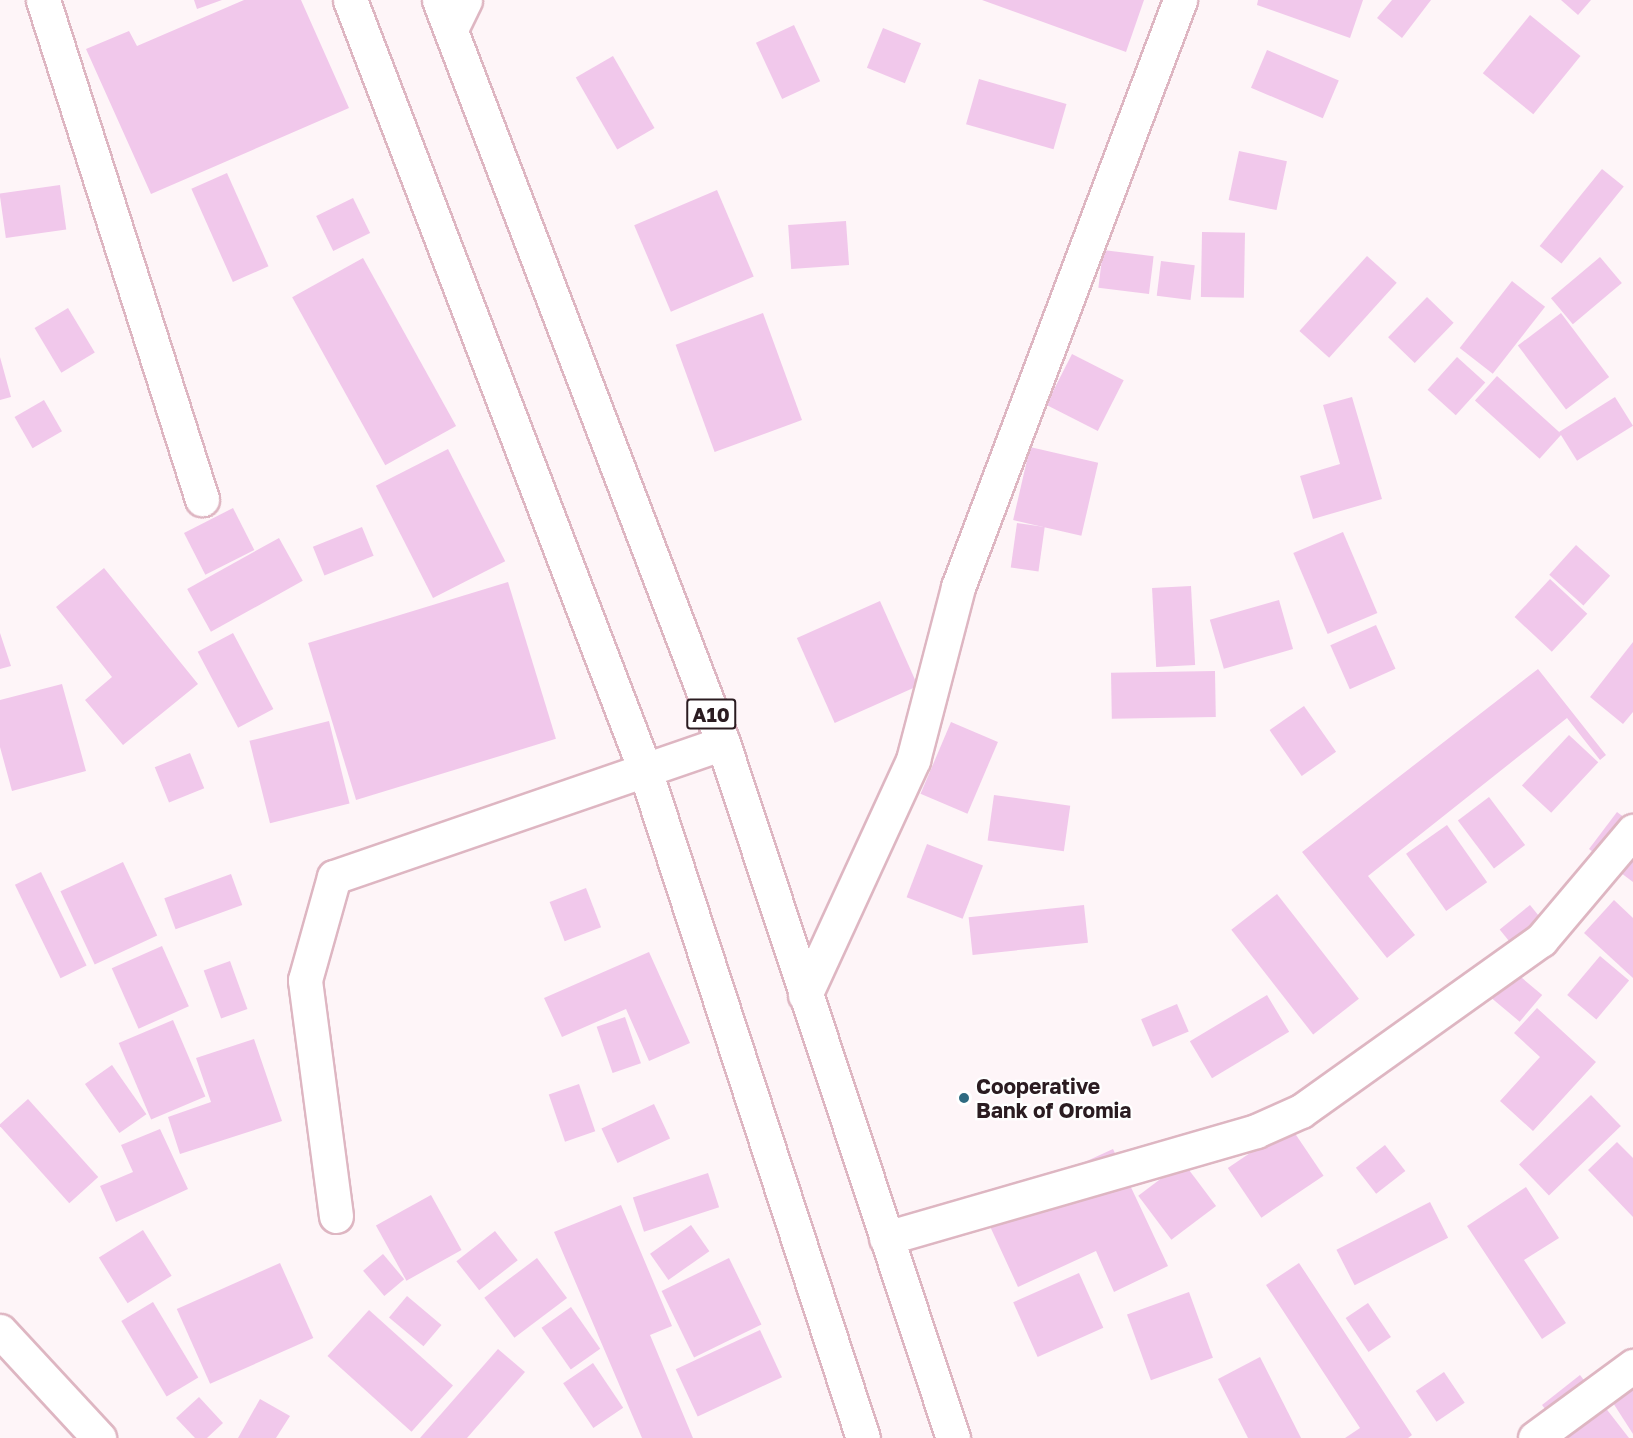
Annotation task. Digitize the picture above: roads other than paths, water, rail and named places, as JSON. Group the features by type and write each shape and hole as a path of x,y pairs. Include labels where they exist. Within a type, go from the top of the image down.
{"main road":[{"path":"43,0 202,499"},
{"path":"350,0 645,770 863,1438"},
{"path":"445,15 465,0"},
{"path":"805,995 913,760 958,587 1180,0"},
{"name":"A10","path":"445,15 723,743 953,1438"},
{"path":"336,1216 305,980 334,877 723,743"},
{"path":"886,1238 1256,1131 1301,1111 1541,940 1633,831"},
{"path":"0,1331 99,1438"},
{"path":"1534,1438 1633,1366"}],"place":[{"name":"Cooperative Bank of Oromia","path":"964,1098"}]}
